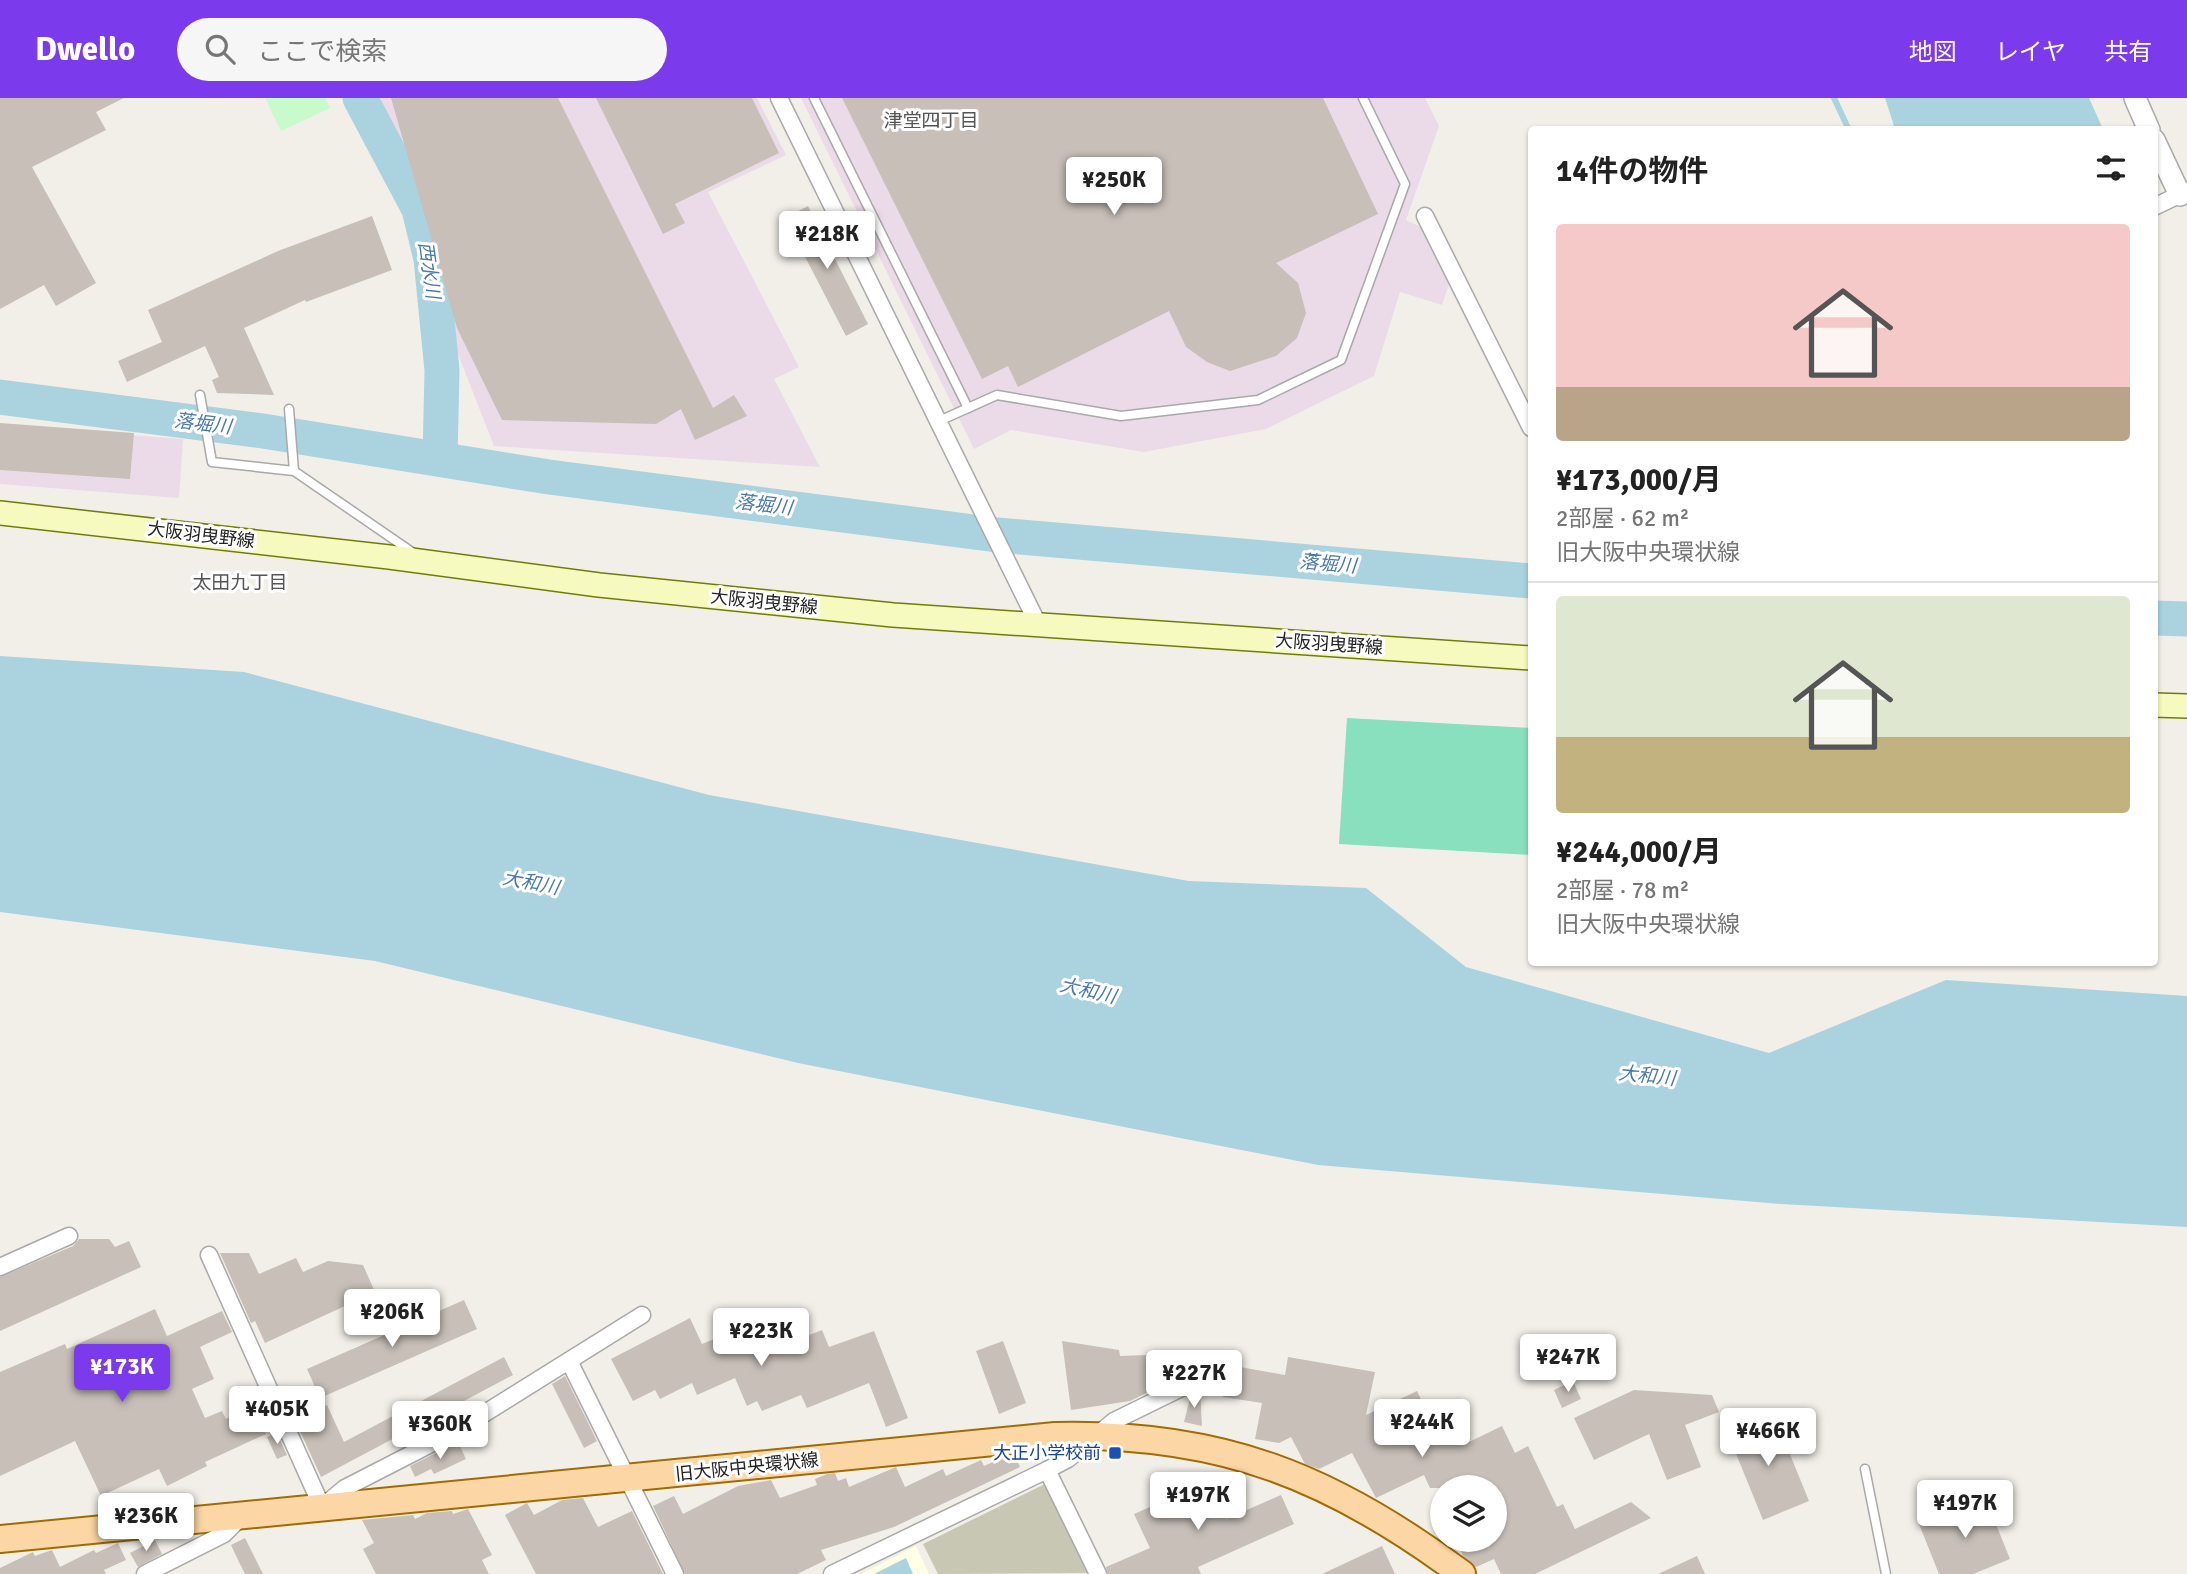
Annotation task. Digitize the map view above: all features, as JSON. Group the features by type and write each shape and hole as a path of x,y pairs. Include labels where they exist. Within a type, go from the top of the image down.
{"main road":[{"name":"大阪羽曳野線","path":"0,513 426,562 599,585 893,615 1037,622 1528,658"},
{"path":"2158,705 2187,706"},
{"name":"旧大阪中央環状線","path":"0,1539 1093,1435 1191,1443 1265,1463 1346,1498 1410,1536 1461,1574"}],"street":[{"path":"779,98 1037,622"},
{"path":"2135,98 2147,126"},
{"path":"2158,147 2183,193 2158,206"},
{"path":"1425,216 1528,422"},
{"path":"0,1267 69,1236"},
{"path":"209,1255 322,1507 345,1488 458,1430 642,1315"},
{"path":"569,1361 675,1574"},
{"path":"832,1574 1047,1470 1068,1458 1093,1435 1114,1422 1214,1372"},
{"path":"1047,1470 1098,1574"},
{"path":"150,1573 224,1534 241,1517"}],"lane":[{"path":"814,98 968,408"},
{"path":"939,421 997,395 1121,415 1258,400 1341,360 1405,184 1363,98"},
{"path":"200,395 212,462 294,471 426,562"},
{"path":"289,409 294,471"},
{"path":"1865,1469 1886,1574"}],"shaded area":[{"path":"380,98 757,98 786,155 708,192 799,367 774,379 820,467 494,446 452,339 421,207"},
{"path":"801,98 1425,98 1439,126 1406,220 1421,227 1450,281 1442,305 1400,292 1374,376 1266,429 1144,452 1011,430 974,449"},
{"path":"0,425 183,439 179,498 0,484"},
{"path":"1045,1484 1088,1573 938,1574 923,1544"},
{"path":"916,1546 929,1574 861,1574"}],"green space":[{"path":"265,98 325,98 330,108 281,131"},
{"path":"1347,718 1528,728 1528,855 1339,844"}],"water":[{"path":"1885,98 2089,98 2102,126 1894,126"},
{"name":"大和川","path":"0,656 244,672 709,795 1189,881 1366,888 1466,967 1769,1053 1946,980 2187,996 2187,1227 1781,1204 1318,1165 798,1063 375,961 0,912"},
{"path":"906,1558 913,1574 874,1574"}],"building":[{"path":"0,98 124,98 96,112 106,130 32,167 96,283 56,306 44,285 0,309"},
{"path":"391,98 558,98 713,408 734,395 747,416 695,440 681,409 656,424 502,420 457,328"},
{"path":"596,98 752,98 779,153 675,204 685,223 663,234"},
{"path":"842,98 1323,98 1378,214 1276,263 1298,283 1306,313 1297,338 1276,356 1230,371 1207,362 1186,347 1169,311 1018,387 1008,366 982,379"},
{"path":"808,206 868,324 846,336 785,218"},
{"path":"372,216 392,270 306,302 305,300 244,328 274,395 217,393 212,380 219,377 205,346 127,382 118,361 162,342 148,310 278,251"},
{"path":"0,423 134,433 130,479 0,470"},
{"path":"79,1239 109,1239 115,1247 129,1241 141,1267 0,1331 0,1277 73,1246"},
{"path":"220,1253 249,1253 259,1274 296,1258 303,1272 328,1261 363,1265 375,1292 265,1343 255,1321 251,1323"},
{"path":"464,1300 477,1329 320,1398 307,1369"},
{"path":"155,1309 167,1336 222,1311 232,1332 200,1347 214,1379 192,1389 205,1418 222,1411 226,1419 253,1406 266,1434 205,1462 207,1466 167,1486 159,1469 101,1496 75,1441 0,1476 0,1372 65,1344 67,1349"},
{"path":"690,1318 702,1344 748,1325 761,1354 822,1330 829,1347 874,1331 908,1418 886,1427 869,1383 807,1408 801,1395 762,1411 757,1401 747,1406 735,1378 697,1395 692,1383 660,1399 655,1390 633,1401 611,1359"},
{"path":"1003,1341 1026,1403 999,1414 976,1351"},
{"path":"1062,1341 1119,1350 1120,1356 1199,1353 1200,1367 1130,1401 1071,1410"},
{"path":"504,1357 513,1375 321,1477 295,1420 327,1405 344,1442"},
{"path":"1288,1357 1375,1372 1366,1415 1417,1391 1435,1429 1456,1419 1467,1443 1502,1426 1515,1453 1528,1446 1557,1507 1563,1504 1575,1529 1631,1502 1651,1518 1535,1574 1501,1574 1494,1559 1476,1567 1461,1552 1507,1552 1507,1475 1430,1475 1430,1488 1424,1475 1376,1498 1352,1453 1319,1469 1305,1464 1291,1437 1279,1443 1255,1439 1262,1403 1223,1397 1229,1365 1285,1375"},
{"path":"565,1376 597,1441 584,1448 552,1384"},
{"path":"1573,1381 1581,1399 1562,1408 1554,1390"},
{"path":"1200,1390 1202,1426 1184,1422 1191,1395"},
{"path":"1634,1390 1712,1395 1719,1412 1685,1425 1701,1467 1667,1480 1649,1434 1594,1460 1574,1418"},
{"path":"1774,1415 1809,1501 1763,1520 1728,1434"},
{"path":"277,1433 287,1455 277,1459 267,1437"},
{"path":"458,1442 466,1459 434,1474 431,1469 415,1477 410,1466"},
{"path":"1015,1456 1020,1467 894,1527 821,1550 826,1560 797,1574 685,1574 653,1506 674,1496 683,1514 738,1486 771,1480 780,1498 817,1485 815,1479 827,1474 835,1473 838,1481 846,1478 849,1487 896,1467 905,1487 943,1469 946,1476 981,1460 984,1466 1004,1457"},
{"path":"1210,1481 1226,1519 1281,1495 1294,1524 1198,1567 1201,1574 1108,1574 1106,1567 1150,1548 1134,1514"},
{"path":"1985,1497 2010,1559 1973,1574 1939,1574 1919,1524"},
{"path":"583,1498 598,1527 632,1511 663,1574 536,1574 505,1515 527,1503 534,1515 562,1500"},
{"path":"468,1509 492,1555 482,1560 489,1574 376,1574 363,1549 374,1543 362,1520 413,1515 415,1519 427,1513 452,1511 453,1514"},
{"path":"245,1538 263,1574 245,1574 231,1545"},
{"path":"155,1540 162,1554 138,1567 130,1553"},
{"path":"118,1543 126,1560 104,1570 106,1574 0,1574 0,1568 33,1552 35,1556 52,1550 60,1567 94,1550 96,1553"},
{"path":"1382,1546 1395,1574 1322,1574"},
{"path":"1697,1556 1705,1574 1658,1574"}],"waterway":[{"name":"西水川","path":"360,98 419,209 431,259 442,370 440,458"},
{"path":"1834,98 1847,126"},
{"name":"落堀川","path":"0,397 263,431 549,477 997,535 1528,581"},
{"name":"落堀川","path":"2158,618 2187,619"}],"place":[{"name":"大正小学校前","path":"1115,1453"}],"district":[{"name":"津堂四丁目","path":"931,120"},
{"name":"太田九丁目","path":"240,582"}]}
